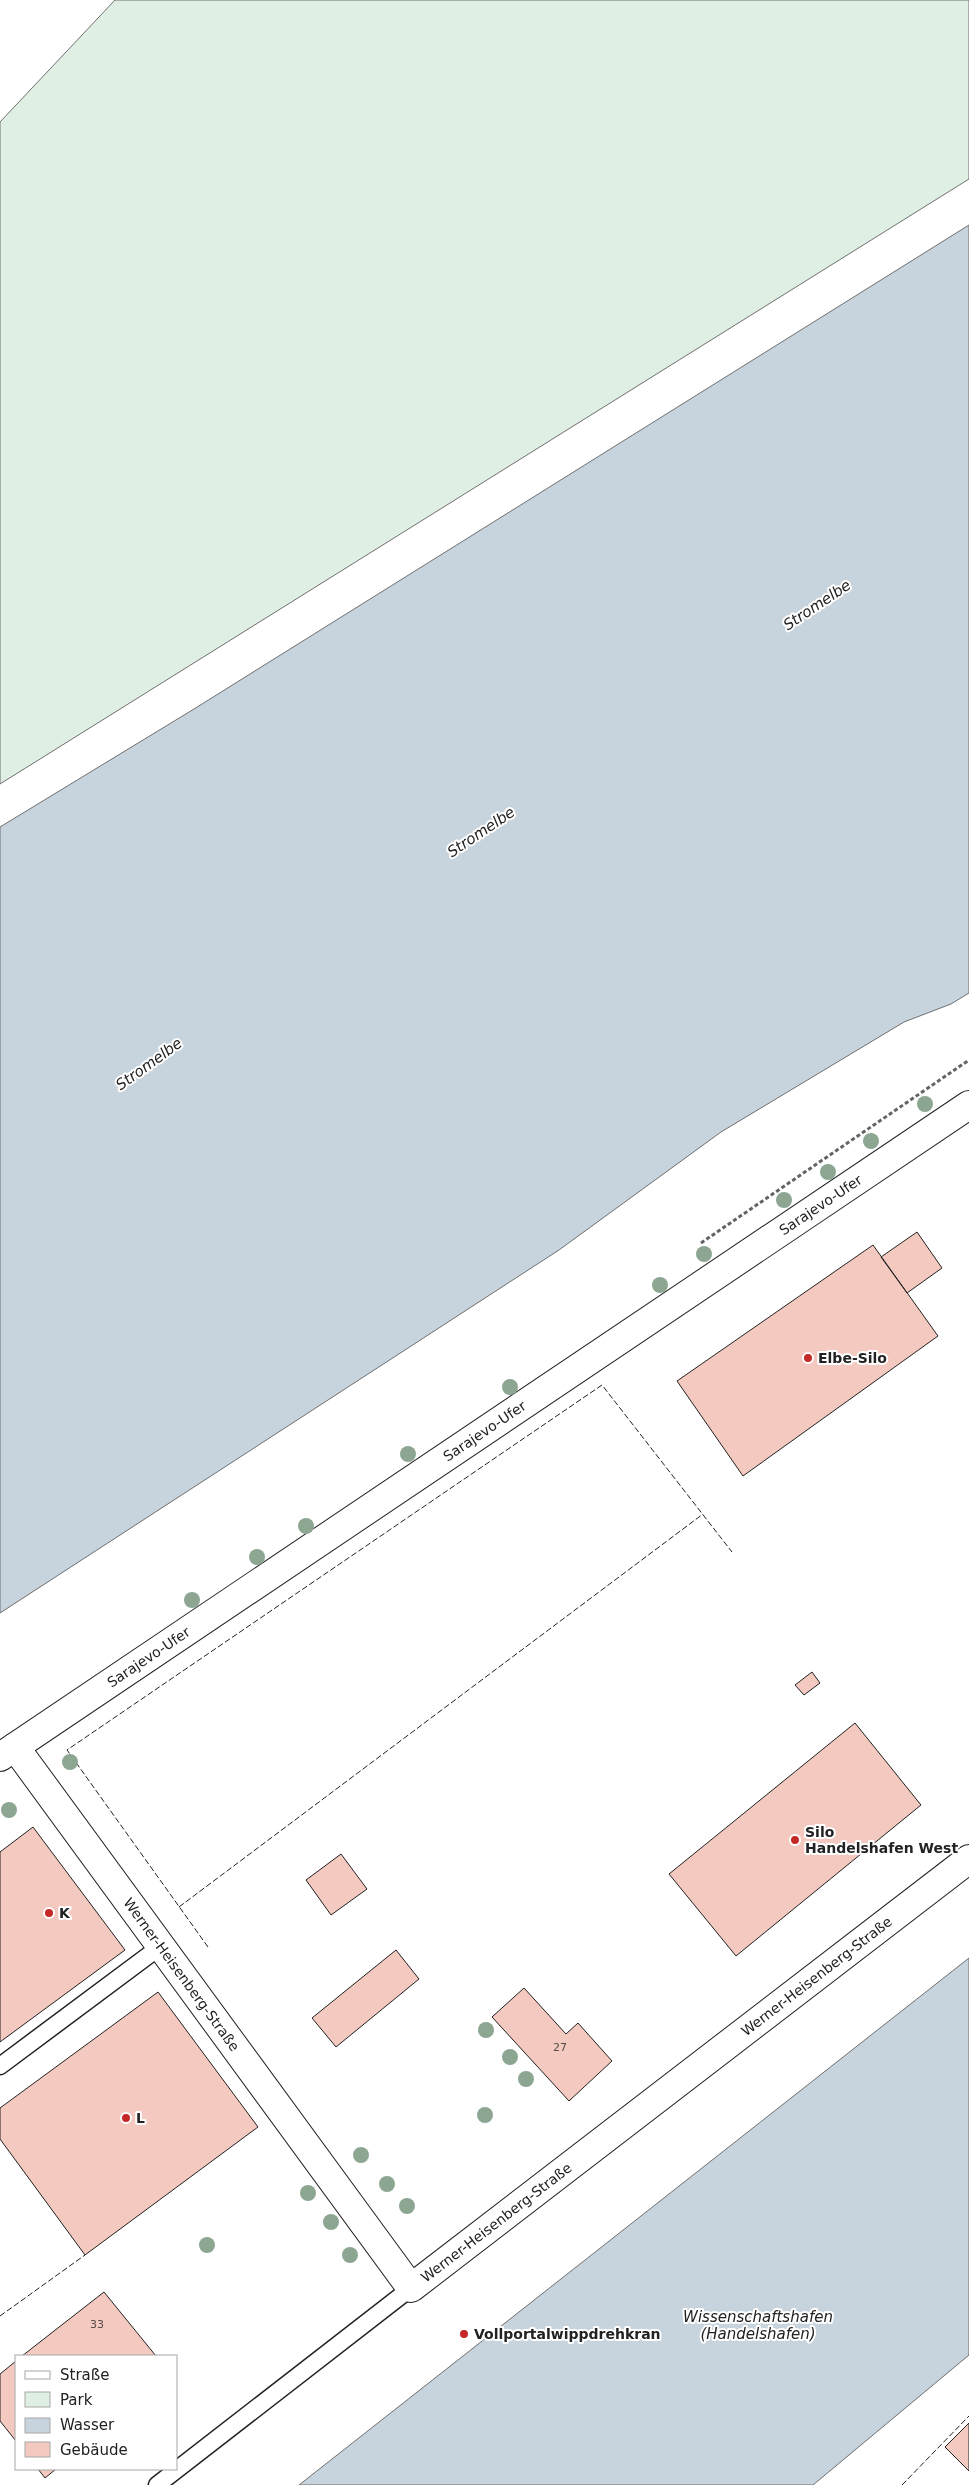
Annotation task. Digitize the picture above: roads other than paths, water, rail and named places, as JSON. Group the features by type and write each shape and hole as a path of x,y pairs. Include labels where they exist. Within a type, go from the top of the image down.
{"street":[{"name":"Sarajevo-Ufer","path":"7,1752 969,1105"},
{"name":"Werner-Heisenberg-Straße","path":"7,1752 161,1946 411,2288 969,1859"}],"lane":[{"path":"0,2066 161,1946"},
{"path":"178,2468 411,2288"},
{"path":"156,2485 175,2470"}],"water":[{"name":"Stromelbe","path":"969,225 969,993 951,1004 904,1022 721,1132 559,1250 0,1613 0,827 194,709"},
{"name":"Wissenschaftshafen (Handelshafen)","path":"969,1958 969,2355 813,2485 299,2485"}],"place":[{"name":"Elbe-Silo","path":"808,1358"},
{"name":"Silo Handelshafen West","path":"795,1840"},
{"name":"K","path":"49,1913"},
{"name":"L","path":"126,2118"},
{"name":"Vollportalwippdrehkran","path":"464,2334"}]}
